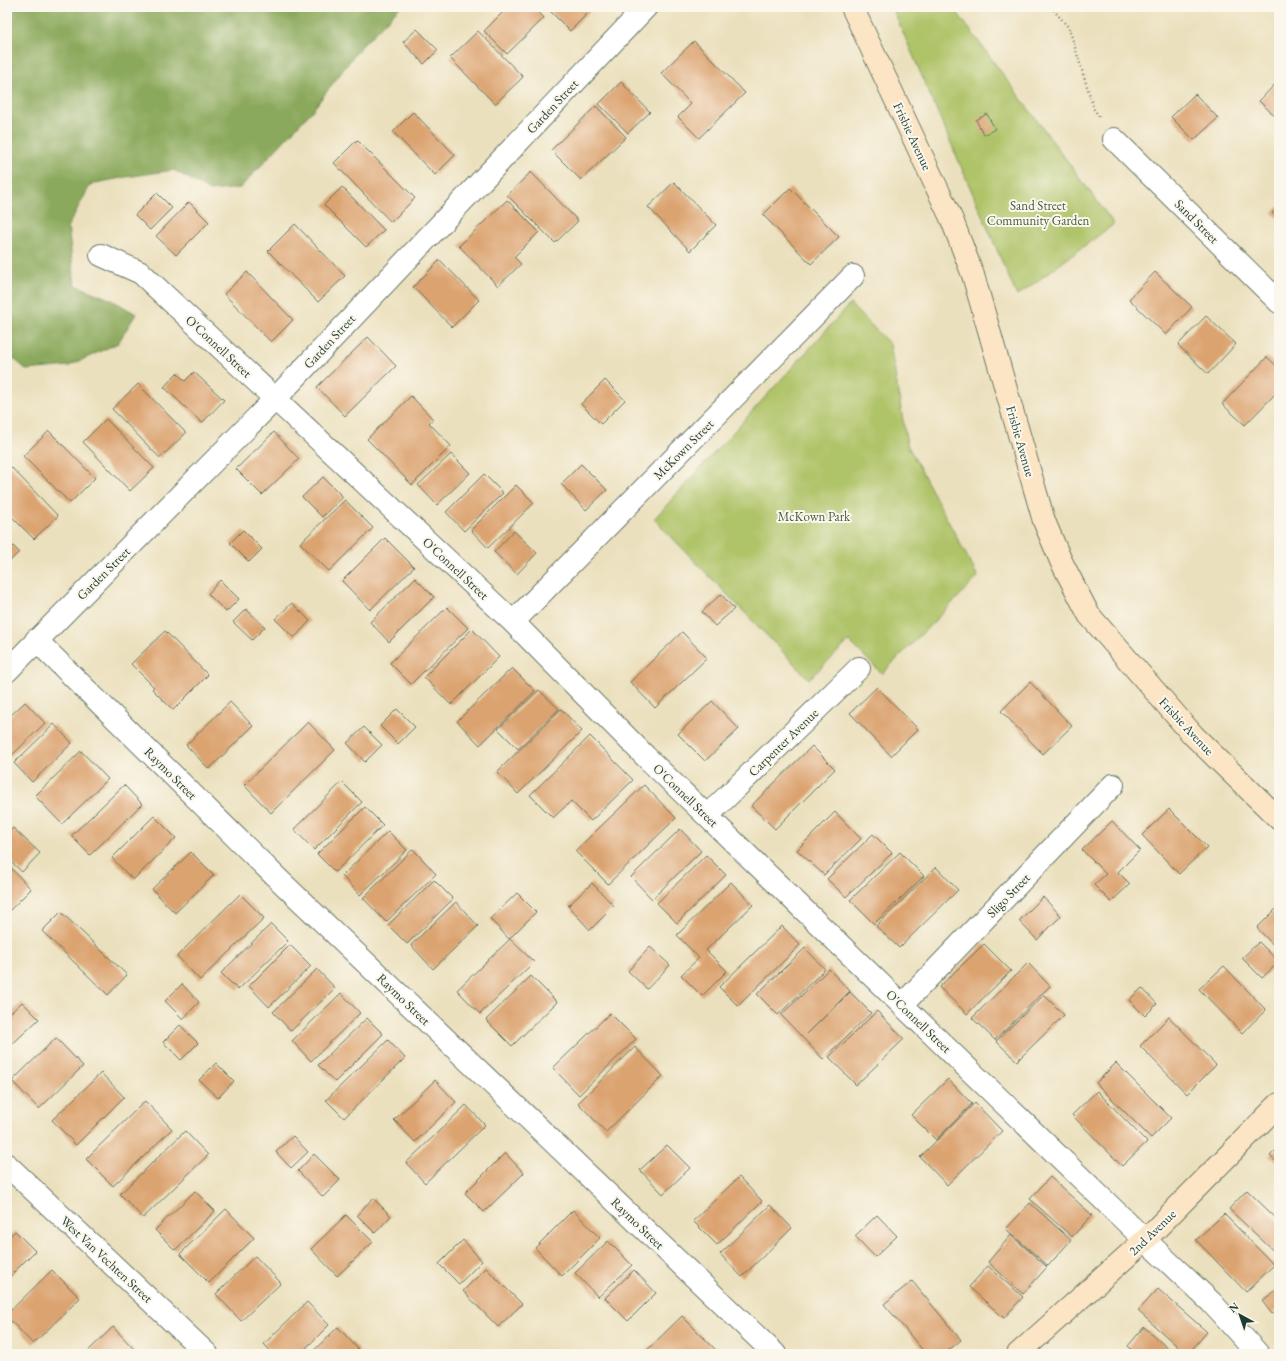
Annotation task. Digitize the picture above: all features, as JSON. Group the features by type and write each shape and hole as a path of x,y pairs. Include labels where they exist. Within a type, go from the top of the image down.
{"street":[{"name":"Garden Street","path":"7,670 276,398 646,7"},
{"name":"Frisbie Avenue","path":"852,7 952,220 973,275 1044,521 1061,561 1089,615 1193,735 1279,819"},
{"name":"Sand Street","path":"1114,140 1279,302"},
{"name":"O'Connell Street","path":"101,255 141,273 248,374 276,398 513,622 646,757 1211,1302 1258,1354"},
{"name":"McKown Street","path":"513,622 853,276"},
{"name":"Raymo Street","path":"36,640 276,876 775,1354"},
{"name":"Carpenter Avenue","path":"707,816 859,668"},
{"name":"Sligo Street","path":"902,1005 1113,785"},
{"name":"2nd Avenue","path":"1018,1354 1145,1240 1279,1104"},
{"name":"West Van Vechten Street","path":"7,1165 207,1354"}],"path":[{"path":"1050,7 1069,28 1094,109 1114,140"}],"green space":[{"path":"7,7 400,7 359,49 312,111 240,188 210,191 174,170 91,184 68,226 75,285 112,300 136,314 118,343 69,366 27,370 7,353"},
{"name":"Sand Street Community Garden","path":"892,7 953,7 1114,224 1017,296"},
{"name":"McKown Park","path":"850,304 890,344 907,444 978,577 882,674 849,641 809,679 654,519"}],"building":[{"path":"508,7 534,7 544,18 507,54 484,31"},
{"path":"546,7 594,7 570,31"},
{"path":"417,29 438,50 424,64 403,42"},
{"path":"478,31 523,77 495,104 450,58"},
{"path":"694,41 745,93 699,138 678,117 691,104 661,73"},
{"path":"1279,80 1279,117 1278,119 1259,101"},
{"path":"621,82 650,112 628,133 599,104"},
{"path":"1195,94 1218,118 1194,140 1171,117"},
{"path":"596,106 626,137 581,180 551,150"},
{"path":"413,112 455,155 435,175 393,132"},
{"path":"987,114 995,129 984,135 976,120"},
{"path":"357,140 415,198 391,222 334,163"},
{"path":"531,172 578,221 555,243 507,195"},
{"path":"674,182 716,225 690,251 648,207"},
{"path":"342,187 384,230 366,247 324,205"},
{"path":"790,188 839,237 811,264 763,215"},
{"path":"157,193 172,208 150,230 135,215"},
{"path":"507,200 539,232 514,257 521,264 498,286 459,246"},
{"path":"189,202 209,222 176,255 156,236"},
{"path":"1279,206 1279,219 1272,213"},
{"path":"295,224 345,276 318,302 268,251"},
{"path":"440,260 479,300 452,327 413,287"},
{"path":"247,272 293,320 271,342 224,294"},
{"path":"1155,272 1192,307 1166,335 1129,299"},
{"path":"1206,316 1236,344 1208,374 1178,345"},
{"path":"368,337 396,366 345,416 317,387"},
{"path":"1267,357 1279,368 1279,390 1245,425 1222,404"},
{"path":"194,372 224,400 202,423 164,387 177,373 185,381"},
{"path":"605,380 625,400 601,424 581,404"},
{"path":"138,384 186,433 160,458 112,409"},
{"path":"411,396 433,419 429,423 451,446 412,485 367,439"},
{"path":"106,419 154,468 130,491 83,442"},
{"path":"49,431 95,478 70,503 23,456"},
{"path":"274,432 299,459 262,495 236,469"},
{"path":"451,454 470,473 437,505 418,485"},
{"path":"581,464 607,490 586,510 561,484"},
{"path":"10,466 58,516 34,539 7,512 7,469"},
{"path":"484,474 503,493 464,531 446,512"},
{"path":"323,477 343,497 322,517 302,497"},
{"path":"516,485 534,503 488,548 471,530"},
{"path":"345,500 373,528 329,571 300,543"},
{"path":"243,530 262,549 249,562 230,543"},
{"path":"514,531 537,553 517,574 494,552"},
{"path":"385,538 414,567 370,610 342,581"},
{"path":"7,540 19,552 7,564"},
{"path":"415,578 434,597 389,642 370,622"},
{"path":"220,580 239,599 226,612 208,594"},
{"path":"721,594 734,609 715,626 702,612"},
{"path":"292,603 310,621 294,638 275,619"},
{"path":"447,607 468,628 411,684 390,663"},
{"path":"246,609 265,627 252,640 233,622"},
{"path":"472,629 499,657 451,705 424,677"},
{"path":"165,631 208,675 173,710 152,689 154,687 131,664"},
{"path":"682,632 707,658 655,708 630,682"},
{"path":"512,668 535,691 480,745 457,721"},
{"path":"1030,682 1072,726 1043,754 1001,711"},
{"path":"877,687 918,729 891,756 850,713"},
{"path":"539,690 559,709 518,749 498,729"},
{"path":"712,701 739,729 705,761 678,734"},
{"path":"25,702 45,723 7,760 7,719"},
{"path":"230,702 253,726 209,769 186,745"},
{"path":"397,709 415,727 398,744 380,726"},
{"path":"561,709 582,731 518,794 497,772"},
{"path":"308,722 335,750 271,813 244,785"},
{"path":"54,724 72,743 32,782 14,763"},
{"path":"364,727 382,745 365,762 347,743"},
{"path":"590,736 633,780 591,821 571,801 553,818 530,795"},
{"path":"812,746 835,769 775,829 751,806"},
{"path":"81,751 108,779 62,824 35,796"},
{"path":"342,782 362,802 314,850 294,829"},
{"path":"124,785 142,804 90,855 71,836"},
{"path":"644,785 676,818 608,884 575,851"},
{"path":"365,807 383,825 335,872 317,854"},
{"path":"1169,809 1207,847 1179,874 1142,835"},
{"path":"835,812 861,839 824,875 797,850"},
{"path":"154,816 176,838 133,880 112,858"},
{"path":"1112,821 1140,850 1118,872 1130,884 1111,902 1094,885 1106,874 1082,850"},
{"path":"13,828 40,853 22,872 7,858 7,834"},
{"path":"680,829 701,851 652,899 631,877"},
{"path":"388,831 407,850 360,895 342,876"},
{"path":"873,834 892,853 846,897 827,879"},
{"path":"413,849 436,874 386,922 363,898"},
{"path":"191,852 214,875 175,913 152,889"},
{"path":"900,852 924,876 874,924 850,900"},
{"path":"706,855 726,875 677,923 657,903"},
{"path":"7,864 31,889 7,913"},
{"path":"936,867 958,890 899,948 876,926"},
{"path":"434,880 453,899 407,944 388,925"},
{"path":"731,882 753,905 706,950 727,971 702,996 681,975 699,958 677,935"},
{"path":"592,883 614,906 590,930 568,906"},
{"path":"517,893 536,912 509,939 490,919"},
{"path":"240,894 264,918 200,980 177,956"},
{"path":"1043,897 1061,916 1037,940 1019,921"},
{"path":"456,902 478,926 433,969 411,945"},
{"path":"1279,906 1279,951 1257,928"},
{"path":"61,912 127,975 108,995 42,931"},
{"path":"271,924 288,941 238,990 221,973"},
{"path":"782,926 800,945 738,1006 719,987"},
{"path":"510,939 534,962 480,1014 457,990"},
{"path":"1259,942 1279,962 1262,978 1242,958"},
{"path":"984,944 1011,971 967,1014 939,987"},
{"path":"290,945 311,966 269,1007 249,986"},
{"path":"650,947 670,965 647,989 628,971"},
{"path":"805,948 825,969 778,1015 757,994"},
{"path":"1028,963 1050,986 995,1040 972,1018"},
{"path":"1224,966 1266,1010 1242,1033 1199,989"},
{"path":"317,969 335,988 291,1031 273,1012"},
{"path":"829,969 850,991 807,1034 850,992 871,1013 823,1059 781,1015"},
{"path":"531,976 557,1002 512,1046 486,1020"},
{"path":"182,984 199,1002 183,1019 165,1001"},
{"path":"1142,988 1157,1004 1145,1016 1129,1000"},
{"path":"341,993 360,1013 311,1061 292,1041"},
{"path":"1044,995 1064,1015 1017,1061 996,1041"},
{"path":"22,1002 39,1019 7,1049 7,1016"},
{"path":"877,1011 904,1039 856,1085 829,1057"},
{"path":"610,1013 636,1039 579,1095 553,1068"},
{"path":"1169,1017 1216,1065 1187,1094 1140,1046"},
{"path":"367,1018 383,1034 335,1082 318,1065"},
{"path":"180,1025 198,1043 181,1060 163,1042"},
{"path":"56,1038 83,1066 39,1109 12,1081"},
{"path":"388,1040 405,1058 344,1118 326,1100"},
{"path":"635,1047 663,1076 606,1132 578,1103"},
{"path":"216,1063 234,1081 218,1098 199,1080"},
{"path":"1116,1063 1171,1118 1151,1138 1096,1083"},
{"path":"101,1073 124,1097 76,1145 52,1120"},
{"path":"948,1079 972,1104 936,1140 911,1115"},
{"path":"435,1080 456,1102 415,1142 394,1120"},
{"path":"1097,1091 1147,1142 1122,1166 1072,1115"},
{"path":"145,1101 172,1129 113,1186 86,1159"},
{"path":"975,1103 1002,1131 947,1185 920,1157"},
{"path":"466,1105 485,1125 425,1183 406,1163"},
{"path":"185,1131 208,1155 143,1218 120,1194"},
{"path":"293,1136 308,1152 291,1168 276,1152"},
{"path":"667,1145 690,1168 663,1194 640,1170"},
{"path":"1279,1147 1279,1164 1270,1156"},
{"path":"505,1153 524,1173 484,1212 465,1193"},
{"path":"314,1154 340,1180 323,1197 298,1171"},
{"path":"739,1177 762,1201 717,1245 693,1221"},
{"path":"1050,1177 1092,1215 1072,1237 1030,1199"},
{"path":"1247,1190 1279,1221 1279,1256 1229,1209"},
{"path":"195,1191 215,1211 175,1250 155,1230"},
{"path":"373,1198 391,1216 375,1233 357,1215"},
{"path":"1030,1203 1071,1240 1048,1266 1006,1229"},
{"path":"770,1205 792,1228 742,1277 720,1254"},
{"path":"226,1209 254,1238 209,1283 180,1254"},
{"path":"573,1210 600,1238 562,1276 535,1248"},
{"path":"1224,1214 1274,1265 1246,1292 1196,1240"},
{"path":"346,1215 373,1242 337,1276 311,1249"},
{"path":"877,1215 897,1236 875,1257 855,1236"},
{"path":"15,1231 35,1251 7,1279 7,1239"},
{"path":"1011,1235 1047,1267 1023,1294 988,1262"},
{"path":"463,1240 482,1261 459,1284 439,1264"},
{"path":"608,1241 632,1265 598,1297 575,1273"},
{"path":"255,1256 281,1283 241,1321 216,1294"},
{"path":"988,1266 1023,1297 1004,1318 969,1287"},
{"path":"486,1268 522,1304 498,1327 463,1291"},
{"path":"52,1270 80,1298 33,1344 7,1317 7,1314"},
{"path":"634,1270 656,1293 628,1321 605,1298"},
{"path":"912,1281 961,1340 944,1354 926,1354 884,1304"},
{"path":"1279,1288 1279,1309 1272,1314 1262,1301"},
{"path":"1158,1289 1207,1332 1188,1354 1186,1354 1138,1311"},
{"path":"307,1302 329,1325 300,1354 273,1354 264,1344"},
{"path":"682,1316 716,1350 712,1354 643,1354"},
{"path":"113,1327 135,1350 131,1354 85,1354"},
{"path":"338,1327 359,1350 355,1354 310,1354"},
{"path":"1144,1327 1174,1354 1136,1354 1128,1346"}]}
